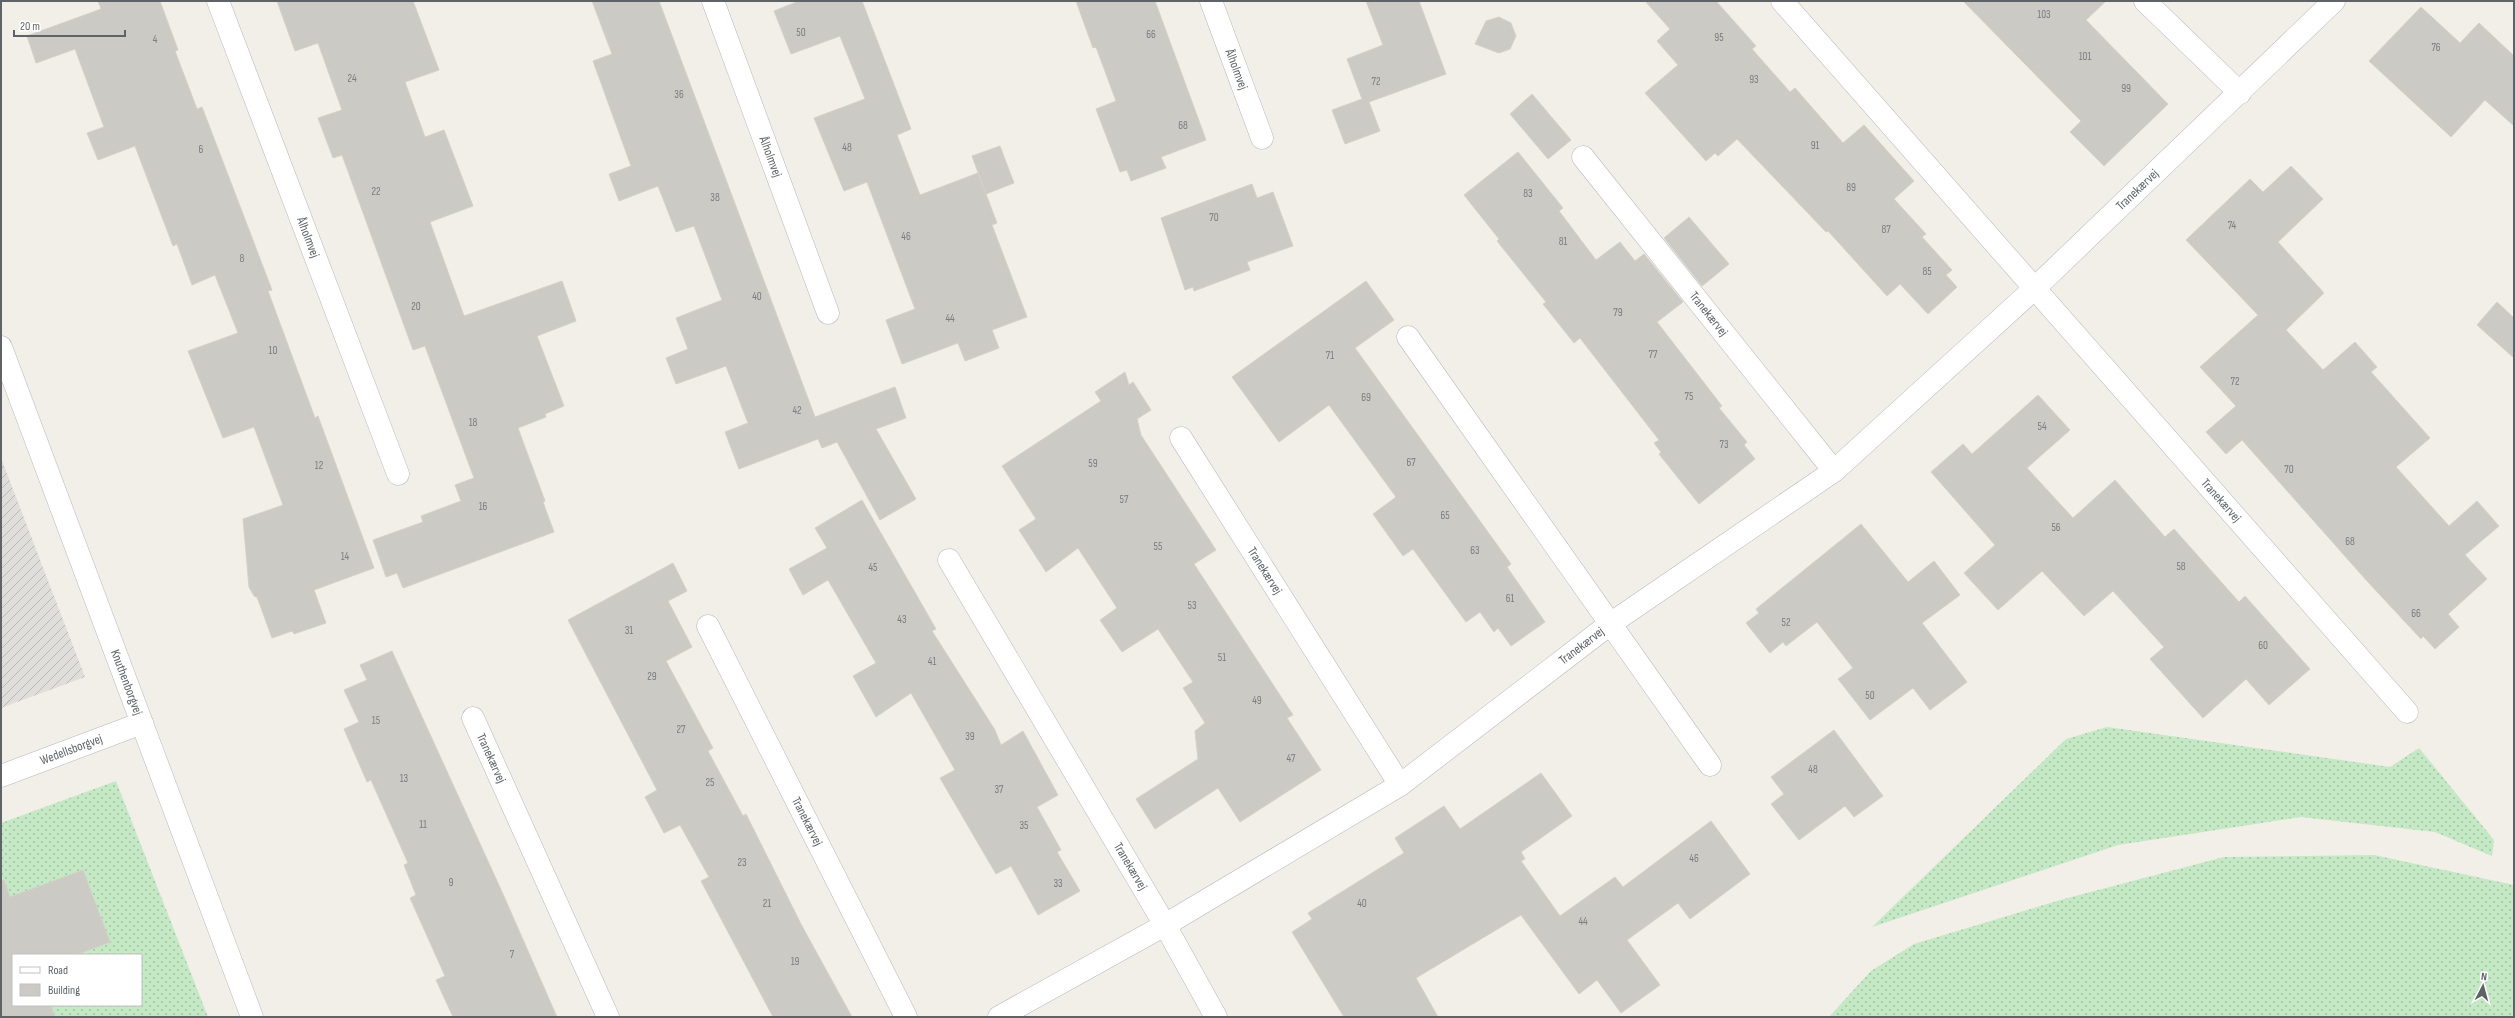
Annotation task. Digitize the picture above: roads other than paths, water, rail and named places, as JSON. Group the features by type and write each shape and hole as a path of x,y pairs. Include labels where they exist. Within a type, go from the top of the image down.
{"street":[{"name":"Ålholmvej","path":"218,1 398,474"},
{"name":"Ålholmvej","path":"713,1 828,313"},
{"name":"Ålholmvej","path":"1211,1 1262,138"},
{"name":"Tranekærvej","path":"1782,1 2407,712"},
{"path":"2145,1 2240,93"},
{"name":"Tranekærvej","path":"999,1017 1165,925 1400,785 1610,624 1834,471 2035,288 2240,93 2334,1"},
{"name":"Tranekærvej","path":"1583,157 1834,471"},
{"name":"Tranekærvej","path":"1408,337 1710,765"},
{"name":"Knuthenborgvej","path":"1,347 252,1017"},
{"name":"Tranekærvej","path":"1181,438 1400,785"},
{"name":"Tranekærvej","path":"949,560 1165,925 1216,1017"},
{"name":"Tranekærvej","path":"708,626 906,1017"},
{"name":"Tranekærvej","path":"473,718 608,1017"},
{"name":"Wedellsborgvej","path":"1,776 142,723"}]}
